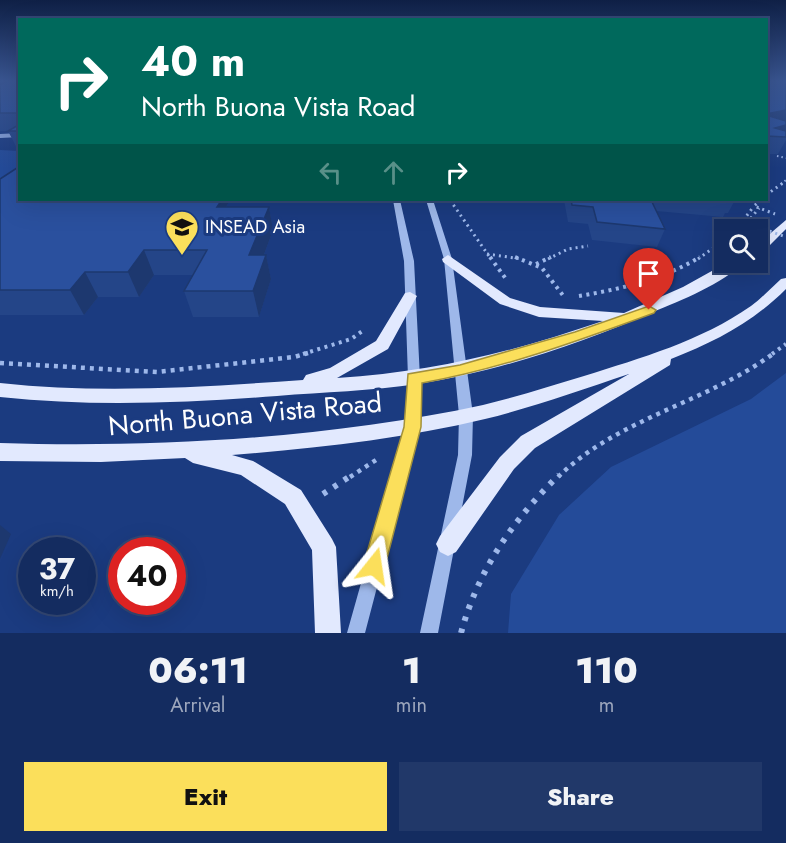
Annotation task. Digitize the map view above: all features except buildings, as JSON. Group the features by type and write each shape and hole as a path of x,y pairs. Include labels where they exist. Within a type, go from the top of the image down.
{"main road":[{"path":"768,240 786,223"},
{"path":"448,259 505,302 540,312 629,318"},
{"name":"North Buona Vista Road","path":"0,390 38,395 164,399 414,378 460,370 629,318 705,284 722,273"},
{"name":"North Buona Vista Road","path":"0,452 63,454 180,451 344,436 412,427 516,404 698,341 755,310 786,282"},
{"path":"286,388 336,372 382,345 410,296"},
{"path":"448,544 507,463 528,442 698,341"},
{"path":"180,451 246,466 293,497 324,547 328,633"}],"street":[{"path":"0,136 18,135"},
{"path":"356,633 412,427 414,378 409,261 396,201"},
{"path":"429,201 448,259 466,415 465,455 429,633"}],"path":[{"path":"777,156 786,158"},
{"path":"768,194 786,180"},
{"path":"451,201 486,254 514,284"},
{"path":"744,219 760,201"},
{"path":"754,206 759,208 747,223 786,237"},
{"path":"540,267 533,265 568,249 588,246"},
{"path":"556,298 643,281 714,249"},
{"path":"486,254 524,257 555,278 565,298"},
{"path":"0,363 157,372 294,357 336,344 364,330"},
{"path":"461,633 465,611 492,552 552,480 608,440 721,387 767,359 786,344"},
{"path":"323,494 376,460"}],"shaded area":[{"path":"0,150 18,151 18,177 0,190"},
{"path":"786,373 786,633 508,633 511,594 559,515 611,467 751,399"}],"place":[{"name":"INSEAD Asia","path":"182,256"}],"route":[{"path":"374,566 412,427 414,378 460,370 580,335 649,310"}]}
